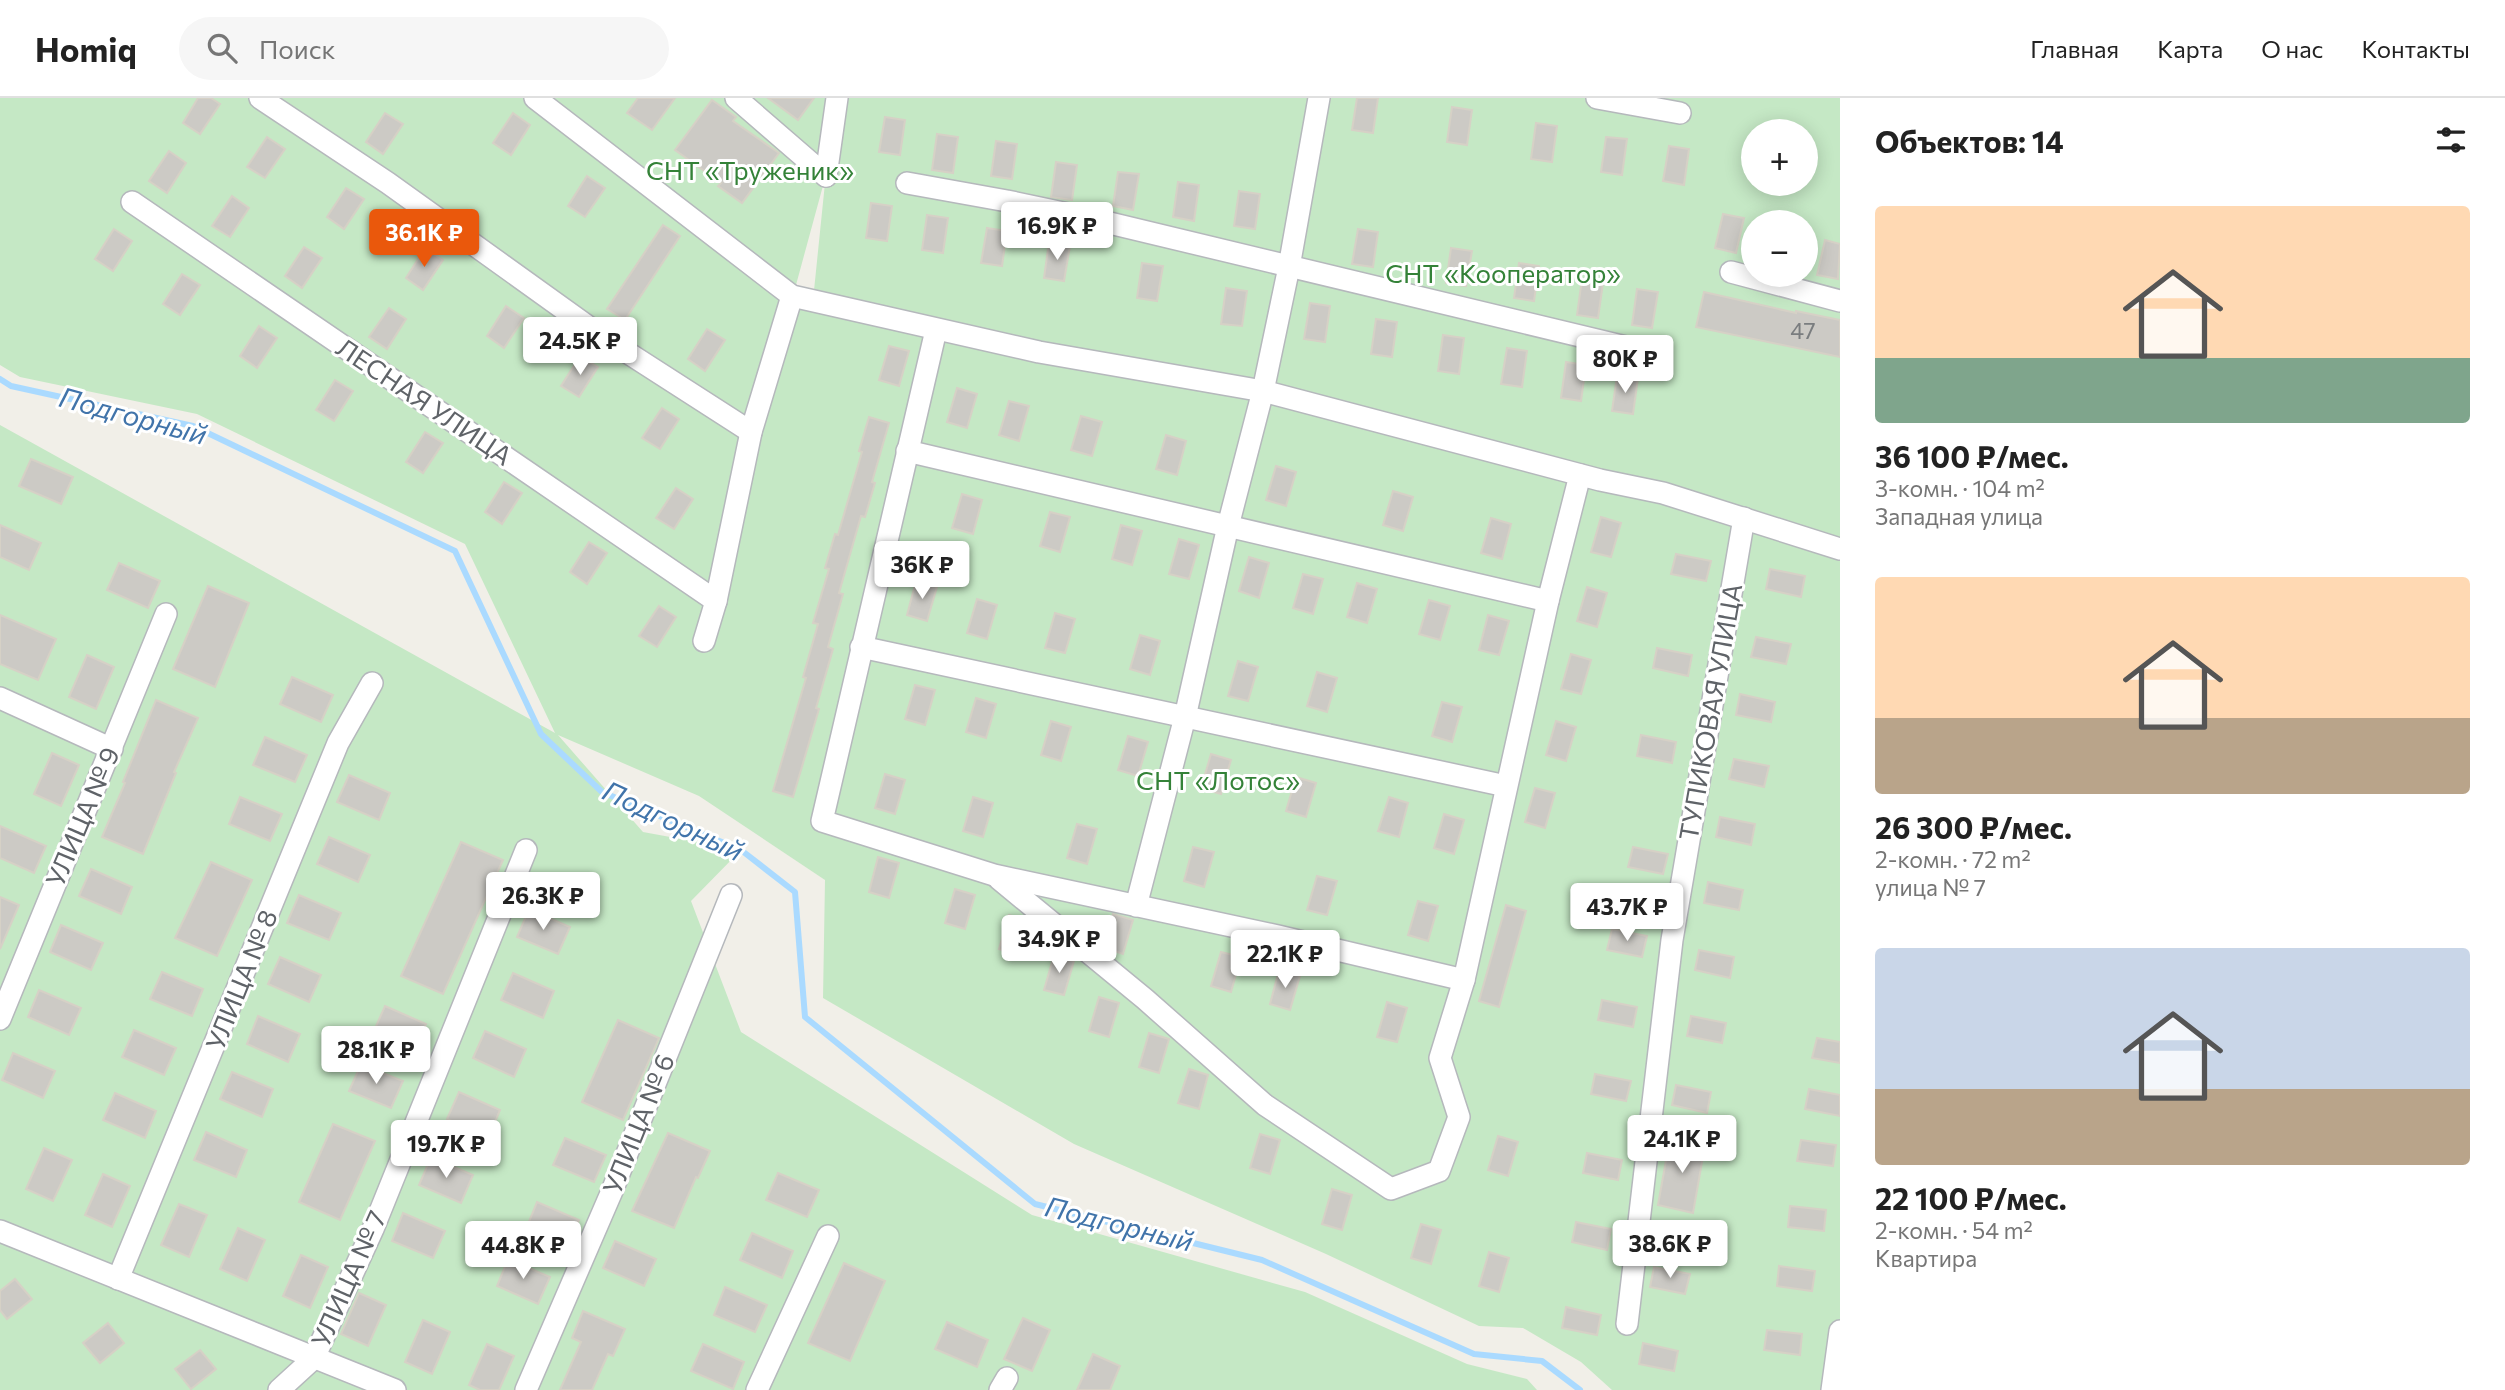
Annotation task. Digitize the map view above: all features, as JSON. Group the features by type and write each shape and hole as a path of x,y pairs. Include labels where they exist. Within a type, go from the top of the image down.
{"street":[{"path":"260,98 388,183 597,333 751,432"},
{"path":"535,98 792,296 1039,352 1263,391 1580,475 1663,493 1840,550"},
{"path":"736,98 826,176 837,98"},
{"path":"1136,906 1185,717 1228,526 1263,391 1289,267 1319,98"},
{"path":"1597,98 1680,113"},
{"path":"907,183 1097,220 1655,354"},
{"name":"ЛЕСНАЯ УЛИЦА","path":"132,202 716,601"},
{"path":"1731,272 1840,301"},
{"path":"704,641 716,601 751,432 792,296"},
{"path":"936,330 822,821 994,875 1292,939 1464,980"},
{"path":"907,451 1548,601"},
{"path":"994,875 1145,999 1265,1105 1391,1189 1439,1171 1459,1117 1440,1058 1464,980 1548,601 1580,475"},
{"name":"ТУПИКОВАЯ УЛИЦА","path":"1627,1324 1672,940 1744,518"},
{"name":"УЛИЦА № 9","path":"0,1019 166,614"},
{"path":"861,646 1506,786"},
{"name":"УЛИЦА № 8","path":"118,1279 338,743 372,683"},
{"path":"0,698 112,749"},
{"name":"УЛИЦА № 7","path":"314,1358 373,1229 526,850"},
{"name":"УЛИЦА № 6","path":"526,1390 612,1191 731,895"},
{"path":"0,1231 395,1390"},
{"path":"757,1390 828,1236"},
{"path":"1832,1390 1840,1331"},
{"path":"279,1390 314,1358"}],"green space":[{"path":"0,98 1840,98 1840,1390 1612,1390 1581,1362 1523,1328 1479,1326 1326,1254 1074,1144 823,998 825,880 699,796 558,735 643,832 741,850 691,901 741,1032 1032,1215 1305,1292 1467,1364 1527,1379 1537,1390 0,1390 0,425 555,733 465,544 197,414 20,377 0,365","holes":["825,183 812,310 793,296"]}],"building":[{"path":"198,98 211,98 220,104 200,134 183,123"},
{"path":"638,98 675,98 652,130 627,113"},
{"path":"768,98 814,98 798,120"},
{"path":"1357,98 1378,98 1373,133 1352,130"},
{"path":"712,100 736,117 733,121 779,153 742,203 718,186 721,183 675,150"},
{"path":"1452,107 1472,110 1467,145 1447,142"},
{"path":"385,113 403,124 383,154 366,142"},
{"path":"513,113 530,125 511,155 493,143"},
{"path":"885,117 905,120 900,155 879,152"},
{"path":"1536,123 1557,126 1552,162 1531,159"},
{"path":"937,134 958,137 953,173 932,170"},
{"path":"267,137 285,149 265,178 247,167"},
{"path":"1606,137 1627,139 1622,175 1601,172"},
{"path":"996,141 1017,144 1012,179 991,176"},
{"path":"1669,146 1689,149 1684,185 1663,181"},
{"path":"169,151 186,163 167,193 149,181"},
{"path":"1056,162 1077,165 1072,200 1051,197"},
{"path":"1118,172 1139,174 1133,210 1113,206"},
{"path":"587,176 605,188 585,217 568,206"},
{"path":"1178,182 1199,185 1194,221 1173,217"},
{"path":"346,188 364,199 344,229 327,217"},
{"path":"1239,191 1260,194 1255,229 1234,226"},
{"path":"232,196 249,208 230,237 212,226"},
{"path":"871,203 892,206 887,241 866,238"},
{"path":"1723,214 1741,217 1736,253 1715,248"},
{"path":"927,215 948,218 943,253 922,250"},
{"path":"663,225 680,236 625,320 607,309"},
{"path":"987,228 1007,231 1002,266 981,263"},
{"path":"114,229 132,241 113,271 95,259"},
{"path":"1358,229 1378,232 1373,267 1352,264"},
{"path":"1825,240 1840,244 1838,279 1818,275"},
{"path":"1049,242 1070,246 1064,281 1044,278"},
{"path":"304,247 322,258 302,288 285,276"},
{"path":"425,248 443,260 423,290 406,278"},
{"path":"1451,248 1472,251 1466,286 1446,283"},
{"path":"1142,263 1163,266 1157,301 1137,298"},
{"path":"1519,263 1539,266 1534,301 1514,298"},
{"path":"182,274 200,285 180,315 163,304"},
{"path":"1582,279 1603,283 1598,318 1577,315"},
{"path":"1226,288 1247,291 1242,326 1221,324"},
{"path":"1637,289 1658,292 1652,328 1632,325"},
{"path":"1704,292 1840,320 1840,357 1696,327"},
{"path":"1310,303 1330,306 1325,342 1304,339"},
{"path":"506,306 524,318 504,348 487,336"},
{"path":"389,308 406,319 387,349 369,337"},
{"path":"1376,319 1397,322 1392,357 1371,354"},
{"path":"259,326 277,338 257,368 240,356"},
{"path":"707,329 725,340 705,371 688,359"},
{"path":"1443,335 1464,338 1459,374 1438,371"},
{"path":"889,346 909,351 899,386 879,380"},
{"path":"1507,348 1527,351 1522,387 1501,384"},
{"path":"580,356 598,367 579,397 561,386"},
{"path":"1566,362 1586,365 1581,401 1561,398"},
{"path":"1617,376 1638,378 1633,414 1612,411"},
{"path":"335,380 353,391 334,421 316,410"},
{"path":"957,388 977,394 967,428 947,422"},
{"path":"1009,401 1029,406 1019,441 999,435"},
{"path":"662,408 679,419 660,449 642,438"},
{"path":"1081,416 1102,422 1092,456 1071,450"},
{"path":"869,417 889,423 865,517 861,516 839,593 843,594 828,647 833,649 816,708 819,709 793,797 773,791 806,678 803,677 818,624 813,623 829,569 825,568 835,534 838,535 862,452 859,451"},
{"path":"425,432 443,443 423,473 406,462"},
{"path":"1166,435 1186,441 1177,475 1156,469"},
{"path":"31,459 73,477 61,504 19,486"},
{"path":"1276,466 1296,472 1286,506 1266,500"},
{"path":"504,482 522,493 502,524 485,512"},
{"path":"676,488 693,499 674,529 656,518"},
{"path":"1393,491 1413,497 1403,531 1383,525"},
{"path":"962,494 982,500 973,534 952,528"},
{"path":"1050,512 1070,517 1060,552 1040,546"},
{"path":"1601,517 1621,523 1611,557 1591,552"},
{"path":"1491,518 1511,524 1502,559 1481,553"},
{"path":"0,525 41,543 29,570 0,557"},
{"path":"1121,525 1142,531 1132,565 1112,559"},
{"path":"1179,539 1199,545 1189,579 1169,574"},
{"path":"589,542 607,553 587,584 570,572"},
{"path":"1676,554 1711,561 1706,581 1671,574"},
{"path":"1249,557 1269,563 1259,598 1239,591"},
{"path":"119,563 160,581 148,608 107,590"},
{"path":"1770,569 1805,576 1801,597 1766,589"},
{"path":"1303,574 1323,579 1313,614 1293,608"},
{"path":"916,581 937,587 927,621 907,615"},
{"path":"1357,583 1377,589 1367,623 1347,617"},
{"path":"208,586 249,603 215,687 173,669"},
{"path":"1587,587 1607,593 1597,627 1577,621"},
{"path":"977,599 997,605 987,639 967,633"},
{"path":"1429,600 1450,606 1440,640 1419,634"},
{"path":"659,606 676,617 657,647 639,636"},
{"path":"1055,613 1075,619 1065,653 1045,648"},
{"path":"0,615 56,639 38,680 0,664"},
{"path":"1488,615 1509,621 1499,655 1479,650"},
{"path":"1140,635 1160,641 1150,675 1130,669"},
{"path":"1756,637 1791,644 1786,664 1751,657"},
{"path":"1657,648 1692,655 1688,676 1653,668"},
{"path":"1571,654 1591,660 1581,694 1561,689"},
{"path":"87,655 114,667 96,709 69,697"},
{"path":"1238,661 1258,667 1248,701 1228,696"},
{"path":"1317,672 1337,678 1327,712 1307,706"},
{"path":"292,677 333,695 321,722 280,704"},
{"path":"915,685 935,690 925,725 905,719"},
{"path":"1740,694 1775,702 1771,722 1736,715"},
{"path":"976,698 996,704 986,738 966,732"},
{"path":"156,700 198,718 143,854 102,837"},
{"path":"1442,702 1462,707 1452,742 1432,736"},
{"path":"1051,721 1071,727 1061,761 1041,755"},
{"path":"1556,721 1576,727 1566,761 1546,755"},
{"path":"1641,735 1676,742 1672,763 1637,756"},
{"path":"1128,736 1148,742 1138,776 1118,770"},
{"path":"265,737 307,755 295,782 253,765"},
{"path":"52,753 79,765 61,806 34,794"},
{"path":"1211,754 1231,760 1221,794 1201,788"},
{"path":"1734,759 1769,766 1764,787 1729,779"},
{"path":"885,774 905,780 895,814 875,808"},
{"path":"349,775 390,793 379,820 337,802"},
{"path":"1296,777 1316,783 1306,817 1286,811"},
{"path":"1535,788 1555,793 1545,828 1525,822"},
{"path":"240,797 282,814 270,841 229,824"},
{"path":"973,797 993,803 983,837 963,831"},
{"path":"1389,797 1408,803 1399,837 1378,831"},
{"path":"1444,814 1464,820 1454,854 1434,848"},
{"path":"1720,817 1755,824 1751,845 1716,837"},
{"path":"1077,824 1097,829 1087,864 1067,858"},
{"path":"0,826 46,846 34,873 0,858"},
{"path":"329,837 370,855 358,882 317,864"},
{"path":"461,842 503,860 443,994 401,976"},
{"path":"1193,847 1214,852 1204,887 1184,881"},
{"path":"1633,847 1668,854 1663,874 1628,867"},
{"path":"878,857 899,863 889,898 869,892"},
{"path":"211,862 252,880 217,956 175,938"},
{"path":"91,869 132,887 121,914 79,896"},
{"path":"1317,876 1337,881 1327,915 1307,910"},
{"path":"1708,882 1743,890 1739,910 1704,903"},
{"path":"955,889 975,895 965,929 945,923"},
{"path":"299,895 341,913 329,940 287,923"},
{"path":"0,897 19,905 0,949"},
{"path":"1418,901 1438,906 1428,941 1408,935"},
{"path":"1506,905 1526,911 1499,1007 1479,1001"},
{"path":"529,909 570,927 558,954 517,937"},
{"path":"1113,914 1133,920 1123,954 1103,947"},
{"path":"1009,915 1029,921 1019,955 999,949"},
{"path":"61,925 103,943 91,970 50,952"},
{"path":"1612,929 1647,936 1642,957 1607,950"},
{"path":"1699,950 1734,957 1730,978 1695,970"},
{"path":"1221,952 1241,957 1231,992 1211,986"},
{"path":"1054,955 1074,961 1064,995 1044,990"},
{"path":"280,957 321,975 309,1002 268,984"},
{"path":"1279,970 1300,976 1290,1010 1270,1004"},
{"path":"162,972 203,989 192,1016 150,999"},
{"path":"513,973 554,991 543,1018 501,1000"},
{"path":"39,990 81,1008 69,1035 28,1017"},
{"path":"1099,997 1119,1003 1109,1037 1089,1031"},
{"path":"1602,1000 1637,1007 1633,1027 1598,1020"},
{"path":"1387,1002 1407,1008 1397,1042 1377,1037"},
{"path":"385,1006 426,1024 414,1051 373,1033"},
{"path":"258,1016 300,1034 288,1062 247,1044"},
{"path":"1691,1016 1726,1023 1722,1043 1687,1036"},
{"path":"618,1020 659,1038 623,1120 582,1102"},
{"path":"134,1030 176,1048 164,1075 122,1057"},
{"path":"485,1031 526,1049 514,1077 473,1058"},
{"path":"1149,1033 1169,1039 1159,1073 1139,1067"},
{"path":"1817,1038 1840,1042 1840,1063 1812,1058"},
{"path":"13,1053 55,1071 43,1098 2,1080"},
{"path":"361,1064 403,1081 391,1108 349,1091"},
{"path":"1189,1069 1208,1075 1199,1109 1178,1103"},
{"path":"232,1072 273,1089 262,1117 220,1099"},
{"path":"1595,1074 1631,1081 1626,1101 1591,1094"},
{"path":"1676,1085 1711,1092 1707,1113 1672,1105"},
{"path":"1809,1089 1840,1095 1840,1116 1805,1109"},
{"path":"459,1092 500,1110 489,1137 447,1119"},
{"path":"115,1093 156,1111 145,1138 103,1120"},
{"path":"333,1124 375,1141 340,1220 299,1202"},
{"path":"206,1132 247,1150 236,1177 194,1160"},
{"path":"668,1133 710,1151 674,1228 632,1211"},
{"path":"1260,1134 1280,1140 1270,1174 1250,1168"},
{"path":"1498,1136 1518,1142 1508,1176 1488,1170"},
{"path":"565,1138 606,1155 594,1182 553,1165"},
{"path":"1670,1138 1705,1145 1693,1213 1658,1205"},
{"path":"1801,1140 1836,1145 1833,1166 1797,1161"},
{"path":"44,1148 72,1160 53,1201 26,1189"},
{"path":"1587,1153 1622,1160 1618,1180 1583,1173"},
{"path":"431,1157 473,1175 461,1203 419,1185"},
{"path":"778,1173 819,1190 807,1217 766,1200"},
{"path":"103,1174 130,1186 112,1227 85,1215"},
{"path":"1332,1189 1352,1195 1342,1230 1322,1224"},
{"path":"537,1202 579,1220 567,1247 526,1229"},
{"path":"179,1204 207,1215 189,1257 161,1245"},
{"path":"1790,1206 1826,1210 1824,1231 1788,1227"},
{"path":"403,1213 445,1231 433,1258 392,1241"},
{"path":"1576,1222 1611,1229 1607,1250 1572,1242"},
{"path":"1421,1224 1441,1230 1431,1264 1411,1258"},
{"path":"238,1228 265,1240 247,1281 220,1269"},
{"path":"752,1233 793,1251 782,1278 740,1260"},
{"path":"615,1241 656,1259 644,1286 603,1268"},
{"path":"1489,1252 1509,1258 1499,1292 1479,1286"},
{"path":"301,1255 328,1267 310,1308 283,1296"},
{"path":"508,1259 550,1277 538,1304 497,1286"},
{"path":"844,1263 885,1281 850,1361 808,1343"},
{"path":"1779,1266 1815,1271 1812,1291 1777,1286"},
{"path":"1654,1267 1690,1274 1685,1294 1650,1287"},
{"path":"15,1279 32,1299 7,1319 0,1310 0,1291"},
{"path":"725,1287 767,1305 755,1332 714,1315"},
{"path":"359,1293 386,1305 368,1346 341,1334"},
{"path":"1566,1307 1601,1315 1597,1335 1562,1328"},
{"path":"583,1311 625,1329 613,1356 608,1354 592,1390 560,1390 581,1342 572,1338"},
{"path":"1023,1318 1050,1330 1032,1371 1004,1359"},
{"path":"423,1320 450,1332 432,1374 405,1362"},
{"path":"947,1322 988,1340 977,1367 935,1349"},
{"path":"108,1323 124,1343 100,1363 83,1343"},
{"path":"1767,1330 1802,1334 1800,1355 1764,1350"},
{"path":"1643,1343 1678,1351 1674,1371 1639,1364"},
{"path":"487,1344 514,1356 499,1390 480,1390 469,1385"},
{"path":"703,1344 744,1362 733,1389 691,1371"},
{"path":"200,1350 216,1369 191,1389 175,1369"},
{"path":"1093,1354 1120,1366 1110,1390 1077,1390"}],"waterway":[{"name":"Подгорный","path":"0,379 11,386 193,426 455,551 541,734 602,792 741,850 795,892 805,1017 1035,1204 1262,1260 1474,1354 1542,1361 1580,1390"}],"park label":[{"name":"СНТ «Труженик»","path":"750,171"},
{"name":"СНТ «Кооператор»","path":"1503,274"},
{"name":"СНТ «Лотос»","path":"1218,781"}]}
